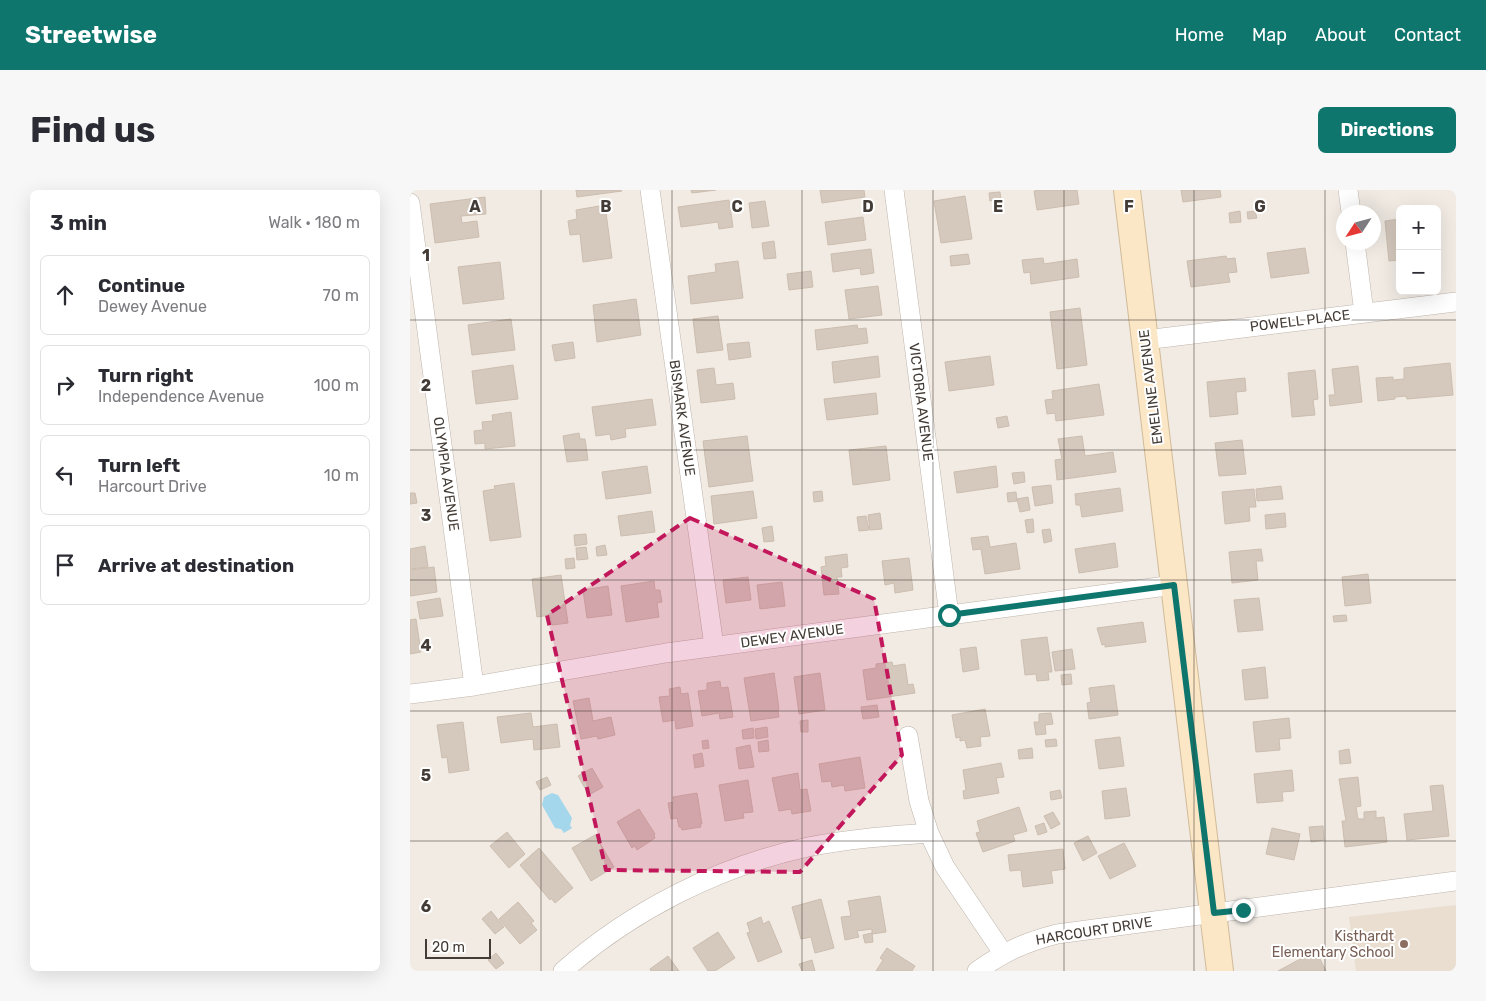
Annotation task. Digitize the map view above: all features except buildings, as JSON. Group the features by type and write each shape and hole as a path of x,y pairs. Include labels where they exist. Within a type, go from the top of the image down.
{"street":[{"name":"BISMARK AVENUE","path":"650,190 714,646"},
{"name":"VICTORIA AVENUE","path":"894,190 949,615"},
{"name":"EMELINE AVENUE","path":"1127,190 1220,971"},
{"path":"1348,190 1350,205"},
{"name":"OLYMPIA AVENUE","path":"410,203 474,686"},
{"path":"1356,250 1364,313"},
{"name":"POWELL PLACE","path":"1145,340 1456,302"},
{"name":"DEWEY AVENUE","path":"410,694 474,686 714,646 1174,585"},
{"path":"908,736 919,801 929,833 945,867 1003,953"},
{"path":"563,971 619,928 661,903 705,881 750,864 807,848 846,841 929,833"},
{"name":"HARCOURT DRIVE","path":"977,971 1003,953 1030,941 1057,934 1456,881"}],"highlighted area":[{"path":"690,518 874,599 902,755 800,872 606,870 547,615"}],"shaded area":[{"name":"Kisthardt Elementary School","path":"1456,905 1456,971 1356,971 1349,917"}],"water":[{"path":"552,793 558,795 572,818 570,825 572,828 564,833 561,829 555,828 542,805 544,797"}],"place":[{"name":"Kisthardt Elementary School","path":"1404,944"}],"route":[{"path":"949,615 1174,585 1214,913 1243,910"}]}
